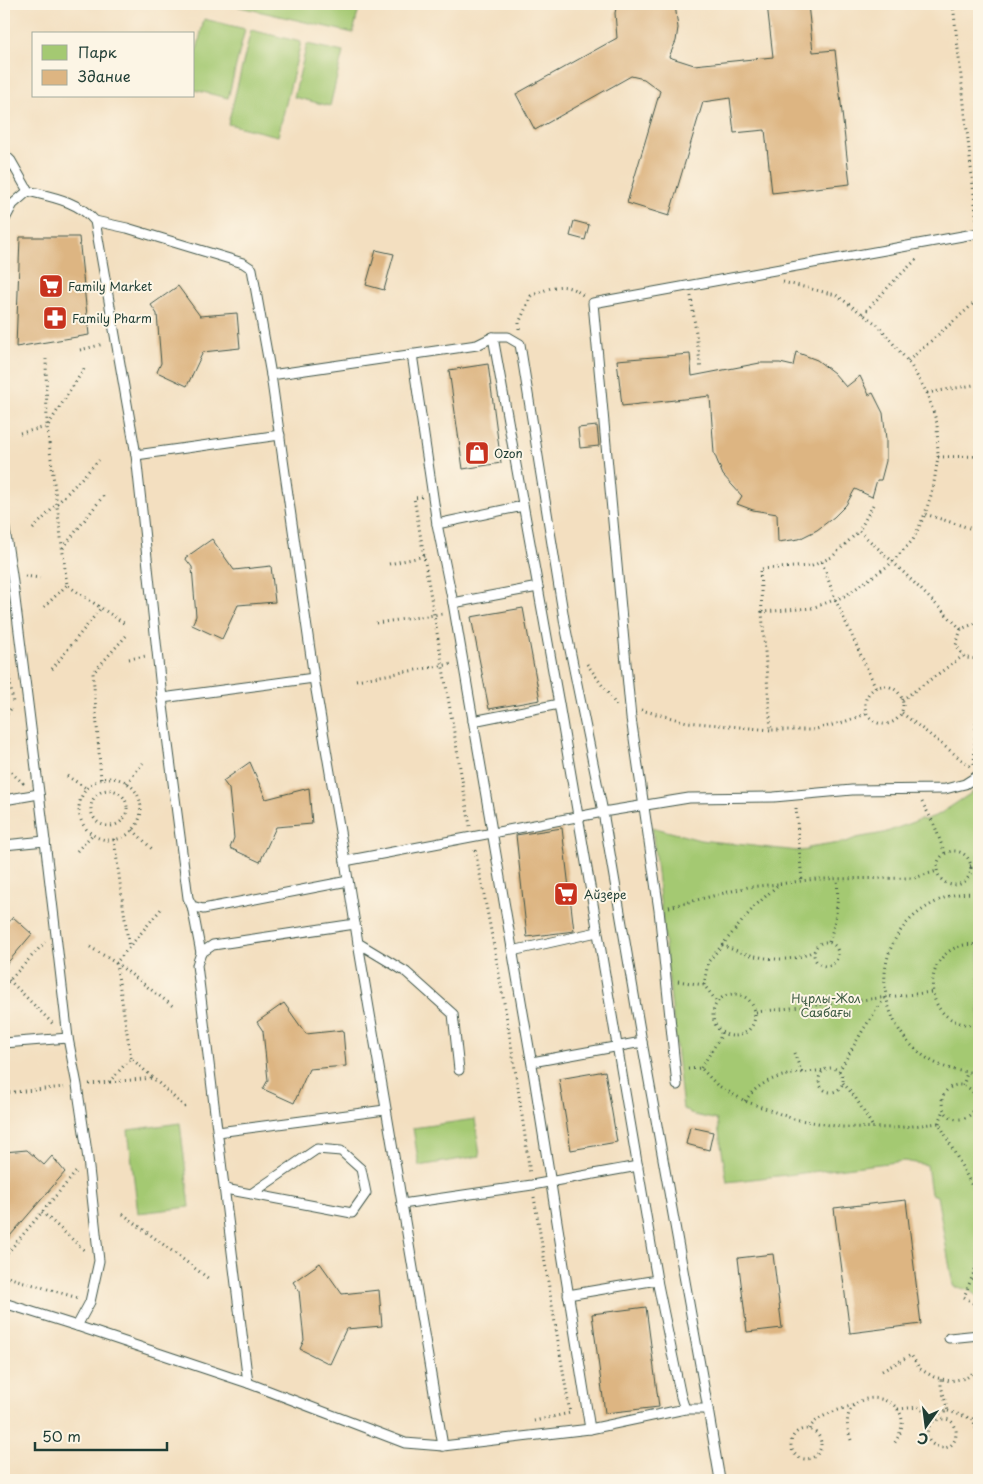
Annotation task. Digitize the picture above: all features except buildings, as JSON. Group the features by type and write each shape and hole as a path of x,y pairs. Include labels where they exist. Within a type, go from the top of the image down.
{"lane":[{"path":"4,154 11,161 28,191 70,202 88,212 95,221 136,455 162,698 188,898 192,906 201,953 197,965 248,1383"},
{"path":"4,221 13,204 28,191"},
{"path":"95,221 127,228 234,260 252,269 271,375 314,678 385,1110 443,1446"},
{"path":"677,1085 659,910 631,718 593,303 979,233"},
{"path":"271,375 477,345 493,337 508,337 520,344 565,626 603,812 720,1480"},
{"path":"493,337 559,704 657,1280 685,1409"},
{"path":"412,354 437,524 454,608 532,1062 590,1429"},
{"path":"136,455 280,435"},
{"path":"437,524 523,506"},
{"path":"4,523 8,575 39,794 68,1038 88,1159 99,1262 90,1302 77,1326"},
{"path":"454,608 538,587"},
{"path":"162,698 314,678"},
{"path":"473,721 559,704"},
{"path":"345,861 492,835 603,812 689,798 795,795 852,790 944,789 965,784 977,770"},
{"path":"4,800 39,794"},
{"path":"4,845 45,841"},
{"path":"192,906 202,909 348,881"},
{"path":"201,953 213,945 355,924"},
{"path":"512,951 597,932"},
{"path":"358,943 406,972 453,1014 459,1070"},
{"path":"4,1043 68,1038"},
{"path":"532,1062 642,1042"},
{"path":"218,1132 385,1110"},
{"path":"225,1188 251,1194 352,1213 366,1193 361,1169 341,1151 317,1149 251,1194"},
{"path":"402,1204 551,1182 638,1166"},
{"path":"568,1295 657,1280"},
{"path":"4,1303 248,1383 404,1443 443,1446 590,1429 685,1409 708,1408"},
{"path":"949,1338 979,1335"}],"path":[{"path":"953,4 979,233"},
{"path":"863,314 925,251"},
{"path":"762,612 812,608 844,596 892,562 913,540 925,514 933,489 938,457 937,423 927,394 908,361 878,325 836,295 779,282"},
{"path":"520,344 519,323 531,296 554,286 575,288 593,303"},
{"path":"700,294 691,296 701,370"},
{"path":"908,361 979,299"},
{"path":"80,350 116,341"},
{"path":"46,359 47,427 67,585 125,624"},
{"path":"20,433 47,427 84,369"},
{"path":"927,394 979,384"},
{"path":"938,457 979,456"},
{"path":"33,529 99,460"},
{"path":"62,548 104,495"},
{"path":"433,495 414,498 472,838 494,940 514,1055 532,1185 570,1413 531,1421"},
{"path":"771,730 760,569 812,566 832,557 859,531 872,505"},
{"path":"925,514 979,531"},
{"path":"859,531 961,629"},
{"path":"389,564 443,553"},
{"path":"822,562 836,599 876,688"},
{"path":"44,607 67,585"},
{"path":"52,669 101,608"},
{"path":"376,623 434,615 454,608"},
{"path":"961,629 976,623 979,624"},
{"path":"961,629 956,645 965,658 979,659"},
{"path":"101,779 93,673 126,636"},
{"path":"4,641 15,716"},
{"path":"902,700 963,656"},
{"path":"583,658 613,703 631,718"},
{"path":"356,680 463,662"},
{"path":"977,770 979,670"},
{"path":"891,687 902,697 902,700 902,713 892,723 877,724 866,714 865,698 876,688 891,687"},
{"path":"630,705 640,710 687,722 771,730 812,730 866,714"},
{"path":"4,718 13,706"},
{"path":"902,713 977,770"},
{"path":"127,783 142,763"},
{"path":"4,766 23,783 22,773"},
{"path":"67,776 86,788"},
{"path":"101,779 119,779 127,783 134,789 140,805 140,814 133,830 126,836 114,840 100,839 92,835 81,821 78,813 81,795 86,788 101,779"},
{"path":"917,789 934,824 945,854"},
{"path":"106,790 119,793 127,805 127,812 124,818 112,826 99,823 91,811 91,804 94,798 106,790"},
{"path":"795,795 802,882"},
{"path":"133,830 154,850"},
{"path":"77,851 92,835"},
{"path":"114,840 129,949"},
{"path":"951,852 958,852 968,860 970,866 967,878 956,885 944,881 937,871 940,858 951,852"},
{"path":"970,866 979,864"},
{"path":"659,910 748,888 816,879 914,878 937,871"},
{"path":"829,942 836,913 837,878"},
{"path":"704,986 708,962 754,907 779,884"},
{"path":"956,885 959,894"},
{"path":"979,893 959,894 936,901 916,914 900,931 890,952 884,975 886,996 893,1021 906,1041 923,1057 944,1068 967,1073 979,1072"},
{"path":"116,963 162,909"},
{"path":"4,986 47,940 48,949"},
{"path":"722,945 758,957 783,959 800,957 814,951 819,943 829,942 836,948 838,957 832,965 823,966 815,960 814,951"},
{"path":"979,945 966,945 955,948 946,954 934,971 932,981 932,992 941,1011 949,1019 964,1025 979,1026"},
{"path":"90,947 116,963 174,1007"},
{"path":"116,963 131,1058 187,1109"},
{"path":"9,980 55,1026"},
{"path":"666,981 678,981 704,986 717,1002"},
{"path":"756,1012 932,992"},
{"path":"731,994 739,994 747,998 753,1004 756,1012 751,1028 745,1034 737,1036 729,1036 721,1032 715,1026 713,1018 713,1009 717,1002 723,996 731,994"},
{"path":"839,1070 862,1030 886,996"},
{"path":"54,1016 55,1026"},
{"path":"46,1026 55,1026"},
{"path":"700,1068 721,1036 721,1032"},
{"path":"794,1053 802,1073"},
{"path":"109,1082 131,1058"},
{"path":"676,1069 700,1068 717,1085 745,1101 794,1119 841,1127 894,1128 939,1123"},
{"path":"745,1101 760,1085 780,1075 830,1068 839,1070 842,1074 844,1084 856,1097 874,1127"},
{"path":"825,1070 820,1077 821,1087 824,1090 838,1091 844,1084"},
{"path":"963,1086 967,1073"},
{"path":"77,1085 154,1078"},
{"path":"963,1086 973,1093 977,1107 961,1119 949,1116 944,1110 942,1098 950,1088 963,1086"},
{"path":"4,1093 65,1087 67,1096"},
{"path":"944,1110 939,1123 979,1199"},
{"path":"4,1257 80,1168"},
{"path":"42,1212 85,1251"},
{"path":"123,1214 209,1279"},
{"path":"979,1260 964,1297 979,1307"},
{"path":"4,1276 90,1302"},
{"path":"80,1298 82,1290"},
{"path":"882,1371 911,1355 920,1368 934,1377 950,1381 966,1378 979,1369"},
{"path":"941,1379 948,1411"},
{"path":"809,1429 812,1424 822,1417 854,1405 865,1398 877,1397 889,1400 898,1409 902,1418 902,1428 899,1437 893,1445"},
{"path":"852,1440 847,1428 848,1416 854,1405"},
{"path":"898,1409 918,1407 931,1416 932,1422 928,1429 927,1438 932,1445 940,1448 949,1447 955,1441 957,1433 955,1425 948,1419 940,1418 932,1422"},
{"path":"931,1416 948,1411 972,1419 979,1437"},
{"path":"802,1429 809,1429 819,1436 820,1450 810,1458 803,1458 797,1456 793,1450 791,1444 792,1437 802,1429"}],"green space":[{"path":"227,4 360,4 353,33"},
{"path":"204,19 245,29 228,98 195,90 195,59"},
{"path":"251,30 301,42 278,136 228,124"},
{"path":"307,44 343,52 330,106 294,97"},
{"name":"Нұрлы-Жол Саябағы","path":"979,788 979,1297 953,1285 937,1196 931,1194 927,1165 904,1161 727,1182 717,1120 690,1114 689,1111 683,1109 652,827 700,840 798,851 808,850 808,848 884,833 921,819 924,820 938,815"},
{"path":"475,1119 480,1156 419,1166 413,1128"},
{"path":"180,1123 190,1207 138,1213 128,1130"}],"place":[{"name":"Family Market","path":"51,286"},
{"name":"Family Pharm","path":"55,318"},
{"name":"Ozon","path":"477,453"},
{"name":"Айзере","path":"566,894"}]}
